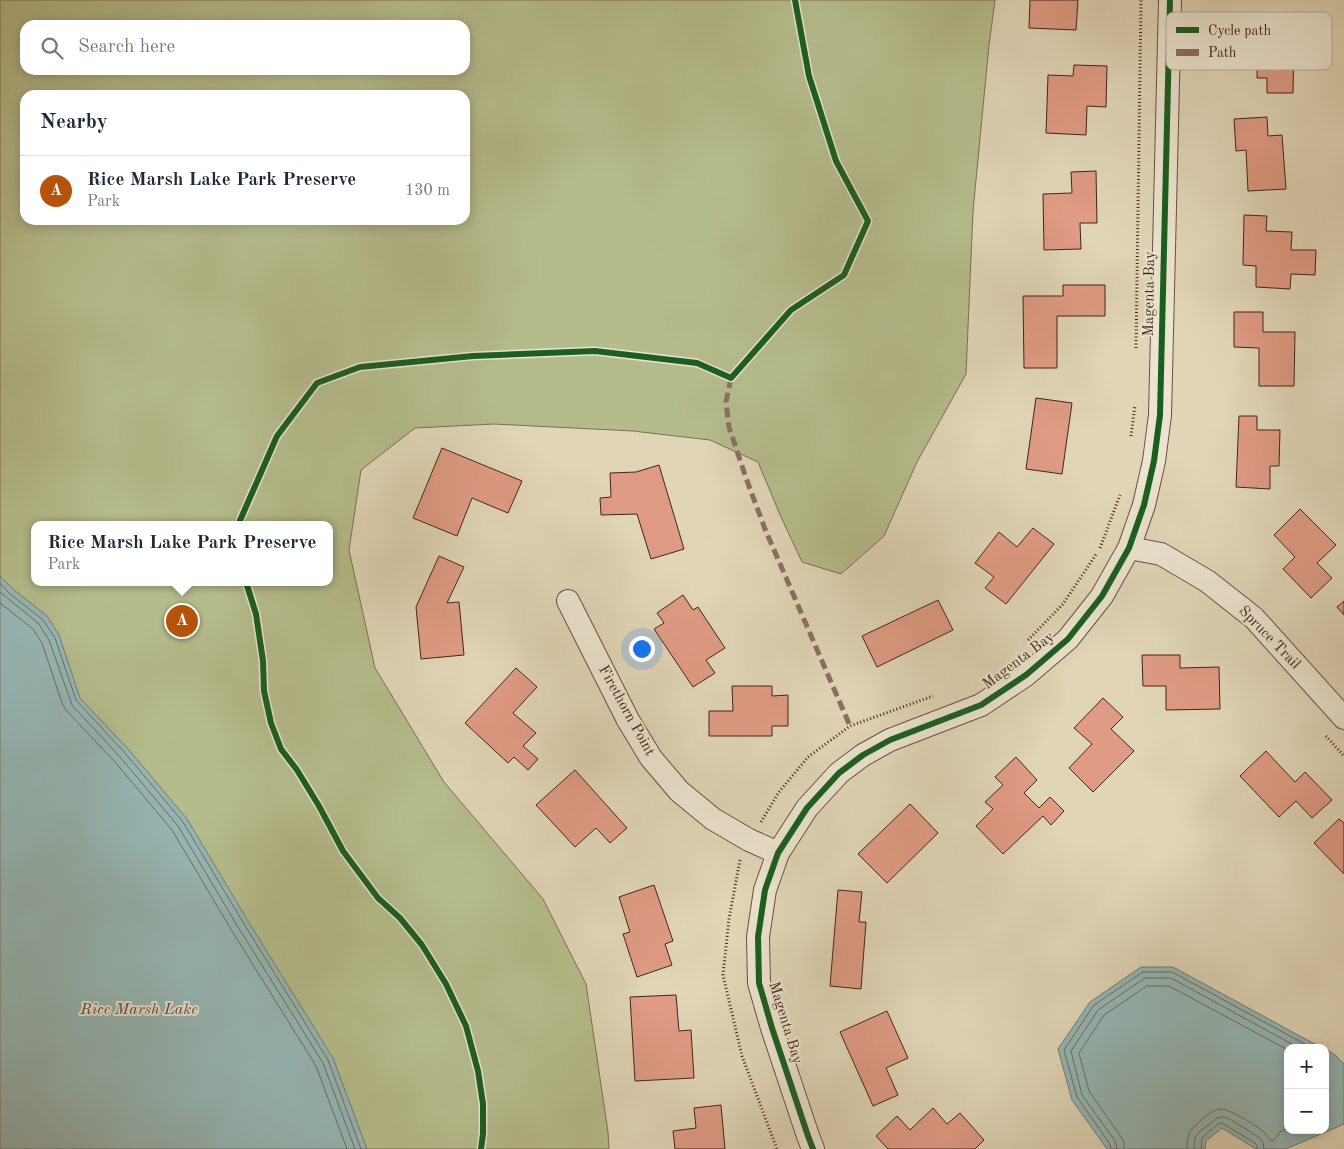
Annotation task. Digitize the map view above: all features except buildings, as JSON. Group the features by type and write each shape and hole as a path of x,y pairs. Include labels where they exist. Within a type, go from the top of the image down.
{"street":[{"name":"Magenta Bay","path":"814,1149 758,983 758,937 765,890 778,853 807,808 839,773 864,755 890,740 980,705 1026,675 1068,639 1102,596 1129,548 1144,505 1154,461 1160,415 1168,70"},
{"name":"Spruce Trail","path":"1129,548 1161,554 1207,581 1254,618 1344,718"},
{"name":"Firethorn Point","path":"568,601 628,720 651,758 679,791 713,819 749,840 778,853"}],"path":[{"path":"1136,353 1141,0"},
{"path":"1131,440 1135,402"},
{"path":"1021,647 1062,604 1099,550 1123,487"},
{"path":"778,1149 742,1056 723,975 729,918 740,856 779,792 808,757 850,726 938,694"},
{"path":"1325,734 1344,756"}],"green space":[{"path":"0,0 995,0 973,211 966,374 917,462 884,536 841,574 802,562 758,462 710,440 633,431 494,424 415,428 361,470 349,550 375,668 444,782 543,899 586,984 609,1149 0,1149"}],"water":[{"name":"Rice Marsh Lake","path":"0,576 47,616 59,635 80,698 129,750 187,819 333,1058 367,1149 0,1149"},
{"path":"1141,967 1173,967 1315,1044 1284,1044 1284,1134 1321,1134 1286,1149 1256,1149 1222,1128 1206,1141 1205,1149 1107,1149 1072,1100 1058,1049 1090,1002"},
{"path":"1329,1051 1344,1064 1344,1124 1329,1130"}],"marked path":[{"path":"731,378 726,402 729,427 746,478 765,529 850,726"}],"cycle path":[{"path":"240,521 277,436 317,383 360,367 473,356 595,351 697,363 731,378 791,310 844,275 868,221 836,161 809,76 795,0"},
{"path":"1170,0 1170,12"},
{"path":"813,1149 772,1028 759,983 758,937 765,890 778,853 807,808 839,773 863,755 890,740 981,705 1026,675 1068,639 1102,596 1129,548 1144,505 1154,461 1160,415 1168,70"},
{"path":"247,586 256,614 263,661 264,691 271,723 281,749 297,770 319,806 343,851 378,898 400,918 422,945 446,984 466,1026 478,1071 483,1104 481,1149"}],"place":[{"name":"Rice Marsh Lake Park Preserve","path":"182,621"}]}
